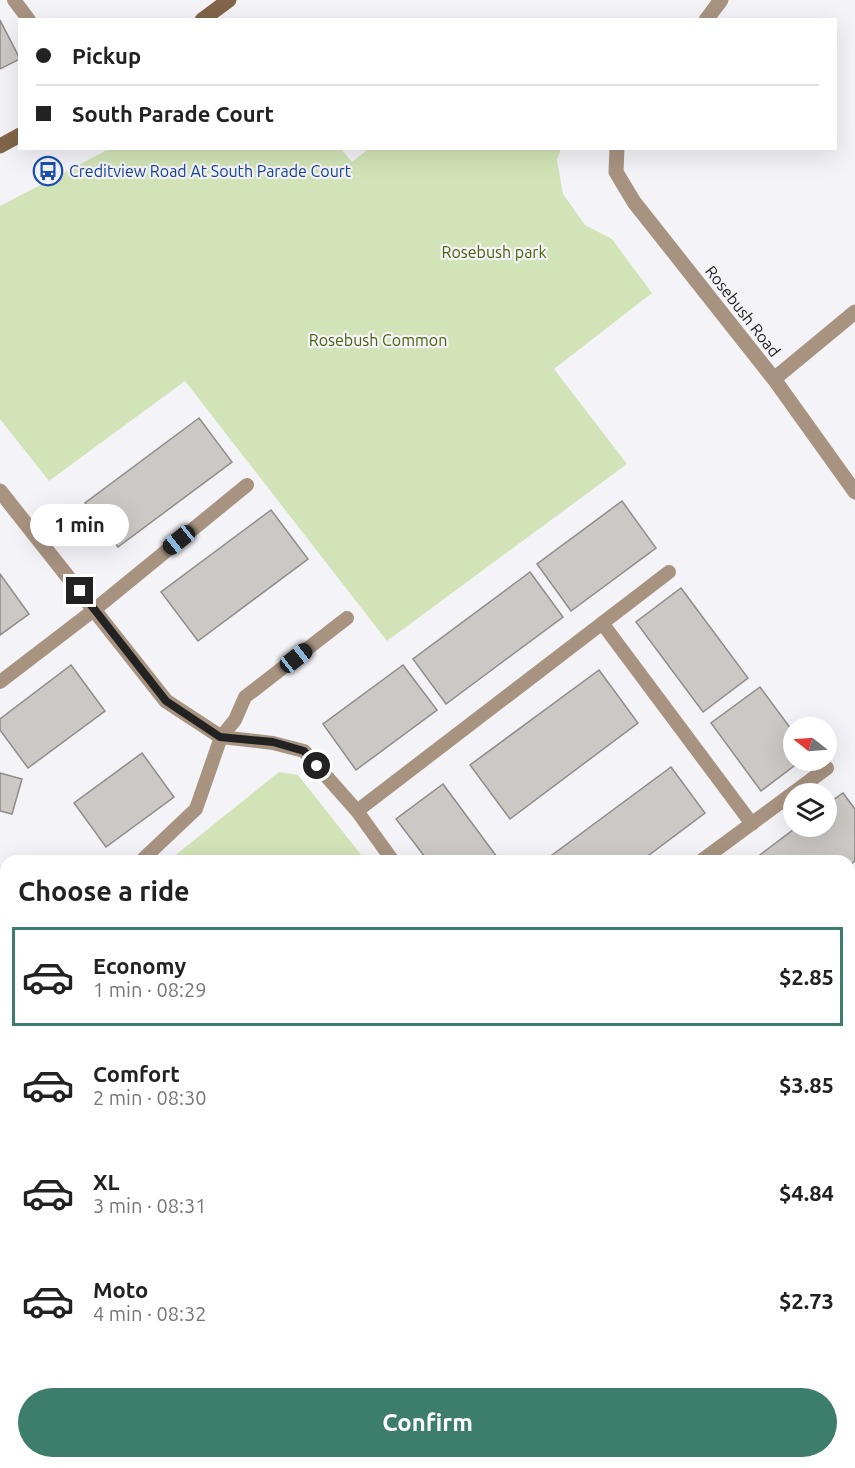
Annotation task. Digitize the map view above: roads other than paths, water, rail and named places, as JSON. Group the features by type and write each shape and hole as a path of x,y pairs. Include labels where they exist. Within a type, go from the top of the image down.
{"main road":[{"path":"205,18 229,0"},
{"path":"0,146 18,136"}],"street":[{"path":"708,18 721,0"},
{"name":"Rosebush Road","path":"617,150 616,172 634,202 774,379 855,492"},
{"path":"774,379 855,312"},
{"path":"0,491 166,701 220,737"}],"lane":[{"path":"14,0 28,18"},
{"path":"0,682 94,610 247,484"},
{"path":"357,811 669,572"},
{"path":"147,855 196,809 220,737 235,720 245,697 347,618"},
{"path":"602,623 752,824"},
{"path":"220,737 273,742 304,751 357,811 389,855"},
{"path":"709,855 823,771"}],"place":[{"name":"Creditview Road At South Parade Court","path":"48,171"}],"park label":[{"name":"Rosebush park","path":"494,252"},
{"name":"Rosebush Common","path":"378,340"}]}
